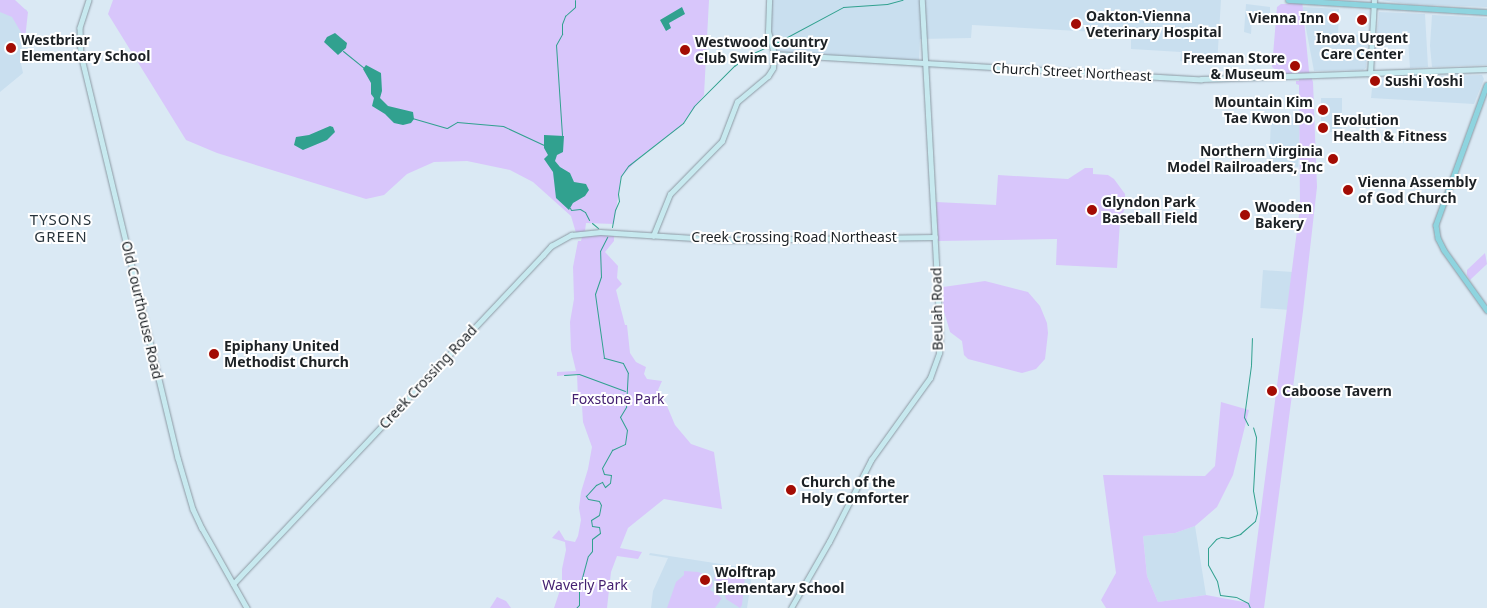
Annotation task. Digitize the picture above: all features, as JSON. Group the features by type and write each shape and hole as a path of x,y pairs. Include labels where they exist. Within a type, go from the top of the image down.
{"main road":[{"path":"1288,0 1374,2 1487,12"},
{"path":"1487,85 1438,213 1436,225 1438,238 1444,250 1487,310"}],"street":[{"name":"Old Courthouse Road","path":"89,0 80,28 81,54 160,386 193,509 216,556 247,608"},
{"path":"653,236 670,194 722,141 733,109 740,98 770,72 774,64 774,54 768,32 769,0"},
{"name":"Beulah Road","path":"791,608 829,542 874,455 926,384 935,367 940,337 922,0"},
{"path":"1370,74 1374,2"},
{"name":"Church Street Northeast","path":"774,54 1201,80 1487,69"},
{"name":"Creek Crossing Road","path":"233,584 551,246 571,235 584,232 653,236"},
{"name":"Creek Crossing Road Northeast","path":"653,236 725,240 935,237"}],"shaded area":[{"name":"Westbriar Elementary School","path":"0,0 27,10 20,59 23,73 0,92"},
{"path":"770,0 1221,0 1217,65 1180,61 1181,52 1131,49 1131,34 972,25 971,38 920,39 919,60 850,58 773,51 766,32"},
{"path":"1381,0 1487,0 1487,7 1407,4"},
{"path":"1246,4 1270,7 1270,20 1252,18 1251,34 1244,32"},
{"path":"682,7 685,14 669,23 671,28 666,31 660,20"},
{"path":"1302,7 1339,9 1338,36 1368,34 1366,68 1363,70 1314,71"},
{"path":"1379,12 1425,14 1428,67 1410,68 1408,40 1406,42 1393,42 1393,34 1377,34"},
{"path":"1432,15 1487,18 1487,65 1432,67 1430,46"},
{"path":"335,33 347,43 346,48 338,55 324,42 327,37"},
{"path":"366,65 381,73 382,91 380,98 388,106 413,112 414,119 411,123 403,125 394,123 385,114 372,106 374,98 371,94 371,83 363,69"},
{"path":"1482,75 1484,79 1474,104 1371,98 1373,79"},
{"path":"1321,98 1342,98 1342,132 1321,132"},
{"path":"1271,116 1300,117 1298,167 1269,166"},
{"path":"330,126 333,127 335,132 327,140 303,150 294,145 296,137 309,135"},
{"path":"544,135 564,136 563,152 557,155 555,161 560,167 570,173 574,182 586,184 589,190 585,196 573,203 569,210 556,198 553,172 544,159 548,155 544,148"},
{"path":"1263,270 1293,272 1290,310 1260,308"},
{"path":"1195,526 1206,595 1158,602 1147,576 1143,536 1175,533"},
{"name":"Wolftrap Elementary School","path":"650,553 753,569 747,608 651,608 653,591 668,558 649,555"}],"green space":[{"path":"0,0 15,0 28,12 25,39 12,17 0,12"},
{"path":"113,0 709,0 704,95 680,127 641,156 621,177 614,224 586,223 585,231 614,233 614,241 605,252 618,266 617,278 622,284 616,290 625,325 627,325 630,353 636,362 646,367 644,374 647,379 662,381 658,390 662,394 675,425 691,444 714,452 722,509 664,499 628,528 620,548 642,552 638,559 617,556 611,572 607,608 554,608 562,584 562,569 566,550 565,542 552,538 559,530 565,540 575,542 578,536 581,520 579,508 581,492 592,447 583,422 582,406 578,399 577,374 557,376 557,372 576,371 571,350 570,322 574,299 573,267 578,241 581,241 583,232 576,233 571,216 533,182 510,170 467,161 434,162 407,174 384,195 366,199 217,153 186,140 108,14"},
{"path":"1289,0 1302,0 1309,71 1313,82 1317,187 1303,311 1264,608 1106,608 1101,600 1116,573 1103,475 1205,476 1215,466 1221,402 1249,410 1233,475 1217,507 1195,526 1175,533 1143,536 1147,576 1158,602 1206,595 1249,603 1300,207 1299,85 1296,84 1296,81 1299,81 1299,73 1281,74 1272,67 1277,7 1281,4 1289,4 1287,3"},
{"path":"1085,168 1093,168 1093,174 1108,175 1114,179 1125,194 1125,208 1120,221 1117,268 1056,265 1057,239 938,241 936,202 996,205 998,175 1068,179"},
{"path":"1485,253 1487,264 1470,280 1467,270"},
{"path":"985,281 1028,292 1040,306 1047,323 1048,333 1045,359 1036,369 1022,373 968,359 964,355 962,341 950,332 943,308 943,287"},
{"path":"721,568 738,572 745,577 740,608 726,599 722,585 714,579 717,570"},
{"path":"684,571 698,572 711,577 713,585 710,590 722,598 715,608 667,608 676,582 684,575"},
{"path":"497,597 506,601 511,608 490,608"}],"waterway":[{"path":"562,135 556,45 562,34 562,24 565,16 575,7 575,0"},
{"path":"776,43 843,7 887,4 902,0"},
{"path":"612,227 615,210 619,201 618,194 621,176 628,166 683,123 694,106 734,66 751,54 767,47"},
{"path":"343,51 365,69"},
{"path":"412,118 447,128 457,122 503,126 544,145"},
{"path":"570,208 571,210 580,209 585,212 589,220"},
{"path":"592,223 598,228"},
{"path":"576,608 579,605 579,589 588,556 592,551 592,539 600,533 599,527 592,526 591,520 599,515 601,505 599,501 588,499 586,496 596,485 602,482 605,487 610,483 611,475 604,474 602,468 612,450 625,444 627,430 620,417 626,407 628,373 623,363 604,358 595,294 601,277 600,251 607,237"},
{"path":"1248,425 1244,417 1251,365 1252,338"},
{"path":"564,375 579,374 625,391"},
{"path":"1250,608 1248,603 1236,597 1220,595 1217,581 1208,565 1208,548 1216,539 1240,534 1255,521 1257,513 1253,491 1256,437 1253,427"}],"place":[{"name":"Vienna Inn","path":"1334,18"},
{"name":"Inova Urgent Care Center","path":"1362,20"},
{"name":"Oakton-Vienna Veterinary Hospital","path":"1076,24"},
{"name":"Westbriar Elementary School","path":"11,48"},
{"name":"Westwood Country Club Swim Facility","path":"685,50"},
{"name":"Freeman Store & Museum","path":"1295,66"},
{"name":"Sushi Yoshi","path":"1375,81"},
{"name":"Mountain Kim Tae Kwon Do","path":"1323,110"},
{"name":"Evolution Health & Fitness","path":"1323,128"},
{"name":"Northern Virginia Model Railroaders, Inc","path":"1333,159"},
{"name":"Vienna Assembly of God Church","path":"1348,190"},
{"name":"Glyndon Park Baseball Field","path":"1092,210"},
{"name":"Wooden Bakery","path":"1245,215"},
{"name":"Epiphany United Methodist Church","path":"214,354"},
{"name":"Caboose Tavern","path":"1272,391"},
{"name":"Church of the Holy Comforter","path":"791,490"},
{"name":"Wolftrap Elementary School","path":"705,580"}],"district":[{"name":"TYSONS GREEN","path":"61,228"}],"park label":[{"name":"Foxstone Park","path":"618,399"},
{"name":"Waverly Park","path":"585,585"}]}
